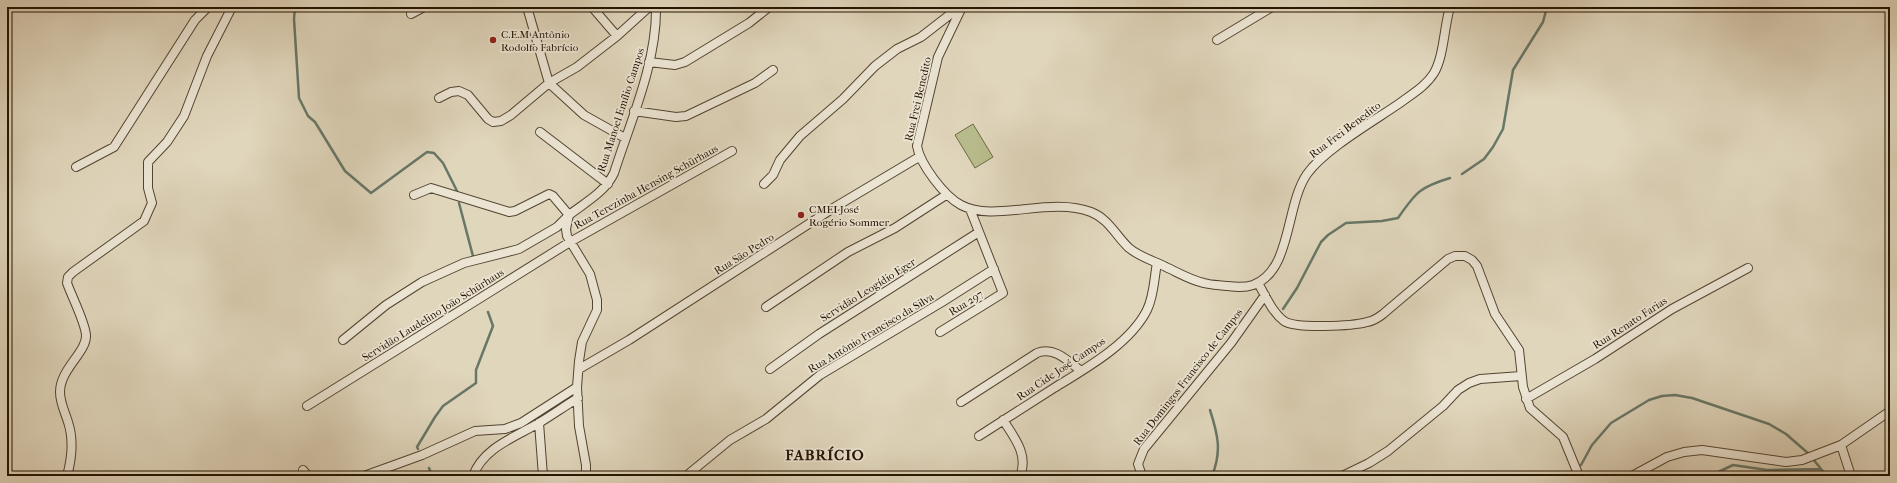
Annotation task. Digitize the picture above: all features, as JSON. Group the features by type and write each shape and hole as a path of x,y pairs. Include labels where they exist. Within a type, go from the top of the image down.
{"street":[{"path":"76,167 114,147 195,20 208,7"},
{"path":"67,476 72,444 69,424 60,398 60,385 68,368 84,345 86,335 67,283 68,277 144,221 150,213 152,203 148,188 148,162 167,142 184,116 207,56 232,7"},
{"path":"411,14 424,7"},
{"path":"527,7 549,83 584,115 625,138"},
{"path":"592,7 617,36"},
{"path":"439,98 451,92 459,91 468,95 488,119 493,122 501,121 511,115 549,83 577,67 617,36 649,7"},
{"name":"Rua Manoel Emílio Campos","path":"343,340 386,305 422,282 464,263 519,249 557,227 569,215 608,184 625,138 649,62 655,38 656,7"},
{"path":"649,62 675,65 685,62 748,23 769,7"},
{"path":"1217,40 1272,7"},
{"name":"Rua Frei Benedito","path":"962,8 938,57 917,146 919,157 946,195 960,205 985,212 1063,206 1082,209 1101,218 1133,251 1156,263 1188,278 1206,284 1243,287 1258,283 1266,277 1279,259 1296,199 1303,181 1312,169 1324,157 1418,90 1434,72 1438,64 1450,7"},
{"path":"764,184 774,175 780,160 800,136 843,99 875,66 896,49 921,37 952,13 962,8"},
{"path":"634,111 676,117 686,116 756,83 773,70"},
{"path":"540,132 608,184"},
{"name":"Rua Terezinha Hensing Schürhaus","path":"570,242 732,151"},
{"name":"Rua São Pedro","path":"579,369 629,340 835,207 919,157"},
{"path":"414,195 431,188 509,212 515,211 549,194 553,196 569,215 566,230 570,242 590,274 597,300 595,315 581,345 577,387 579,426 586,465 586,476"},
{"path":"766,307 848,252 895,228 946,195"},
{"path":"970,209 994,268"},
{"name":"Servidão Leogídio Eger","path":"770,369 819,334 979,232"},
{"name":"Servidão Laudelino João Schürhaus","path":"306,406 570,242"},
{"path":"1258,283 1280,318 1291,324 1303,326 1359,324 1372,321 1383,314 1448,260 1458,256 1465,256 1472,260 1477,266 1495,314 1519,350 1521,376 1526,399 1530,408 1536,415 1563,437 1579,476"},
{"name":"Rua Cide José Campos","path":"979,436 1081,371 1114,347 1141,320 1150,300 1156,263"},
{"name":"Rua 297","path":"940,332 1003,293 994,268"},
{"name":"Rua Antônio Francisco da Silva","path":"686,476 730,440 766,419 820,375 942,302 994,268"},
{"name":"Rua Renato Farias","path":"1526,399 1595,359 1672,309 1748,268"},
{"name":"Rua Domingos Francisco de Campos","path":"1142,476 1138,464 1144,449 1231,343 1265,295"},
{"path":"961,402 1037,353 1045,350 1052,351 1061,356 1081,371"},
{"path":"1342,476 1370,463 1388,451 1443,406 1458,390 1469,383 1480,380 1521,376"},
{"path":"364,476 422,455 475,431 505,429 521,423 577,387"},
{"path":"473,476 476,470 498,446 539,423 578,398"},
{"path":"1632,476 1667,457 1690,451 1713,450 1789,462 1802,460 1841,445 1890,411"},
{"path":"1003,420 1021,450 1023,464 1020,476"},
{"path":"539,423 543,476"},
{"path":"1841,445 1851,476"}],"green space":[{"path":"973,124 993,157 975,168 955,135"}],"waterway":[{"path":"295,7 294,19 299,98 308,116 315,122 345,171 371,193 427,152 434,153 443,163 457,191"},
{"path":"1462,174 1484,159 1503,129 1513,70 1543,22 1547,7"},
{"path":"1283,309 1297,288 1321,242 1328,235 1346,223 1382,221 1398,218 1414,196 1432,184 1450,178"},
{"path":"459,203 474,260"},
{"path":"418,449 417,447 443,406 476,383 476,370 493,326 488,312"},
{"path":"1581,465 1592,445 1611,423 1649,400 1662,396 1675,395 1692,398 1769,424 1786,434 1809,454"},
{"path":"1210,410 1218,443 1217,459 1212,476"},
{"path":"1813,459 1821,469"},
{"path":"1710,476 1733,465 1767,470 1821,469 1827,476"},
{"path":"429,468 432,476"}],"place":[{"name":"C.E.M Antônio Rodolfo Fabrício","path":"493,40"},
{"name":"CMEI José Rogério Sommer","path":"801,215"}],"district":[{"name":"FABRÍCIO","path":"825,455"}]}
